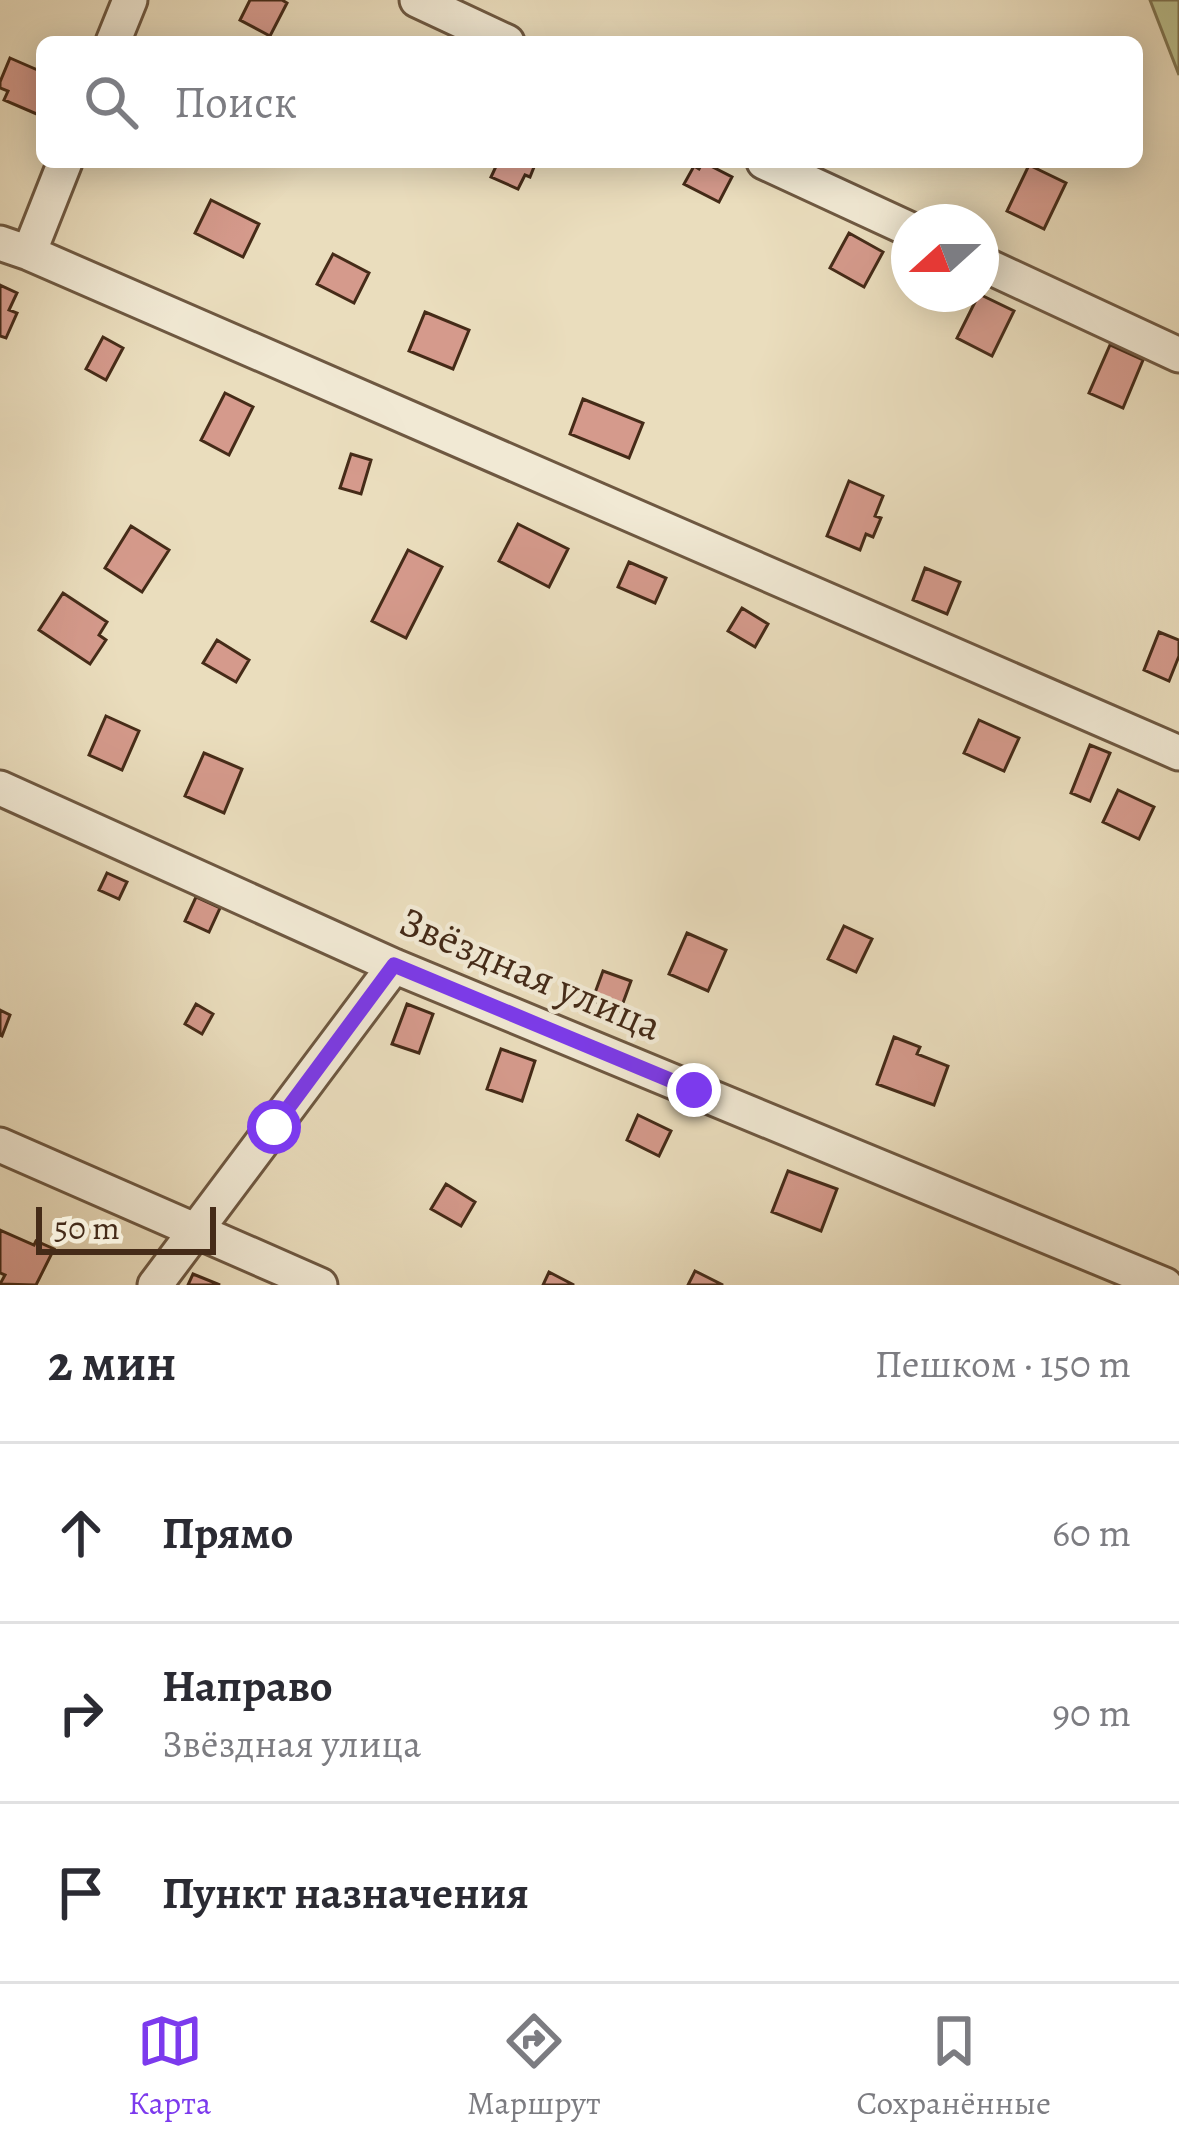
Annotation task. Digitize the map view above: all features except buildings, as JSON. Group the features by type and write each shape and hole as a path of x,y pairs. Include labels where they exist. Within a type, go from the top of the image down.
{"street":[{"path":"115,36 130,0"},
{"path":"417,0 494,36"},
{"path":"61,168 14,248 1179,753"},
{"path":"777,168 891,222"},
{"path":"999,271 1179,355"},
{"name":"Звёздная улица","path":"0,788 394,965 1165,1285"},
{"path":"154,1285 394,965"},
{"path":"0,1145 320,1285"}],"green space":[{"path":"1150,0 1179,0 1179,75"}],"route":[{"path":"274,1127 394,965 694,1090"}]}
